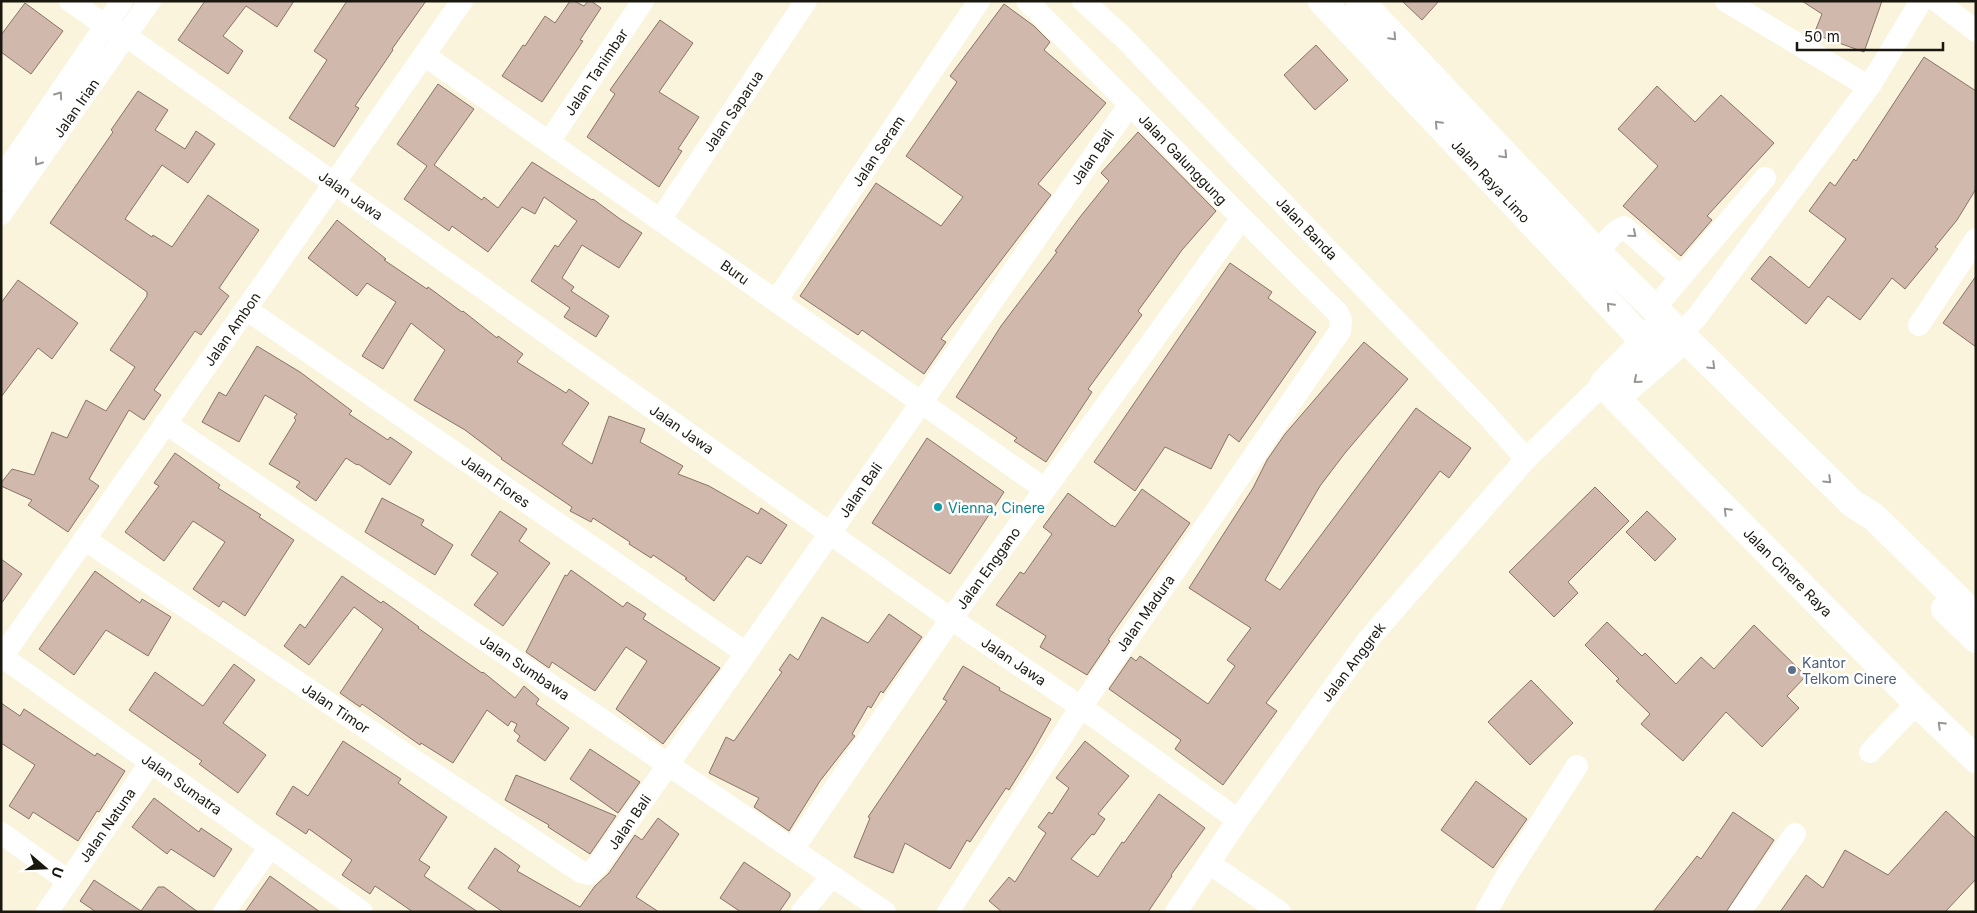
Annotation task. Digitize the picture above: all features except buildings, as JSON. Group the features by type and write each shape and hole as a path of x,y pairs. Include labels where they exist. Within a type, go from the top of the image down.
{"main road":[{"name":"Jalan Raya Limo","path":"1322,1 1652,350"},
{"name":"Jalan Raya Limo","path":"1360,1 1598,253 1671,326"},
{"name":"Jalan Anggrek","path":"1610,390 1652,350 1671,326"},
{"path":"1671,326 1853,504 1874,516 1976,617"},
{"name":"Jalan Cinere Raya","path":"1610,390 1917,703 1976,759"},
{"path":"1853,504 1862,529 1976,639"}],"street":[{"name":"Jalan Jawa","path":"70,1 106,26 126,36 951,619 1081,707 1238,820"},
{"name":"Jalan Irian","path":"1,179 122,1"},
{"name":"Jalan Irian","path":"1,214 150,1"},
{"name":"Jalan Ambon","path":"1,657 462,1"},
{"name":"Jalan Tanimbar","path":"549,142 643,1"},
{"name":"Jalan Saparua","path":"660,220 806,1"},
{"name":"Jalan Seram","path":"776,301 979,1"},
{"name":"Jalan Galunggung","path":"1027,1 1340,316"},
{"name":"Jalan Banda","path":"1083,1 1123,37 1486,414 1526,458"},
{"path":"1726,1 1869,86"},
{"path":"1765,178 1680,277 1671,326 1696,318 1869,86 1921,1"},
{"path":"1937,1 1976,31"},
{"name":"Buru","path":"424,55 1045,489"},
{"name":"Jalan Bali","path":"589,874 598,865 1130,104"},
{"name":"Jalan Enggano","path":"793,849 951,619 1242,219"},
{"path":"1598,253 1612,235 1624,227 1680,277"},
{"path":"1919,325 1976,239"},
{"name":"Jalan Flores","path":"246,309 746,653"},
{"name":"Jalan Madura","path":"948,912 1081,707 1340,331 1340,316"},
{"name":"Jalan Anggrek","path":"1176,912 1238,820 1367,640 1526,458 1554,432 1610,390"},
{"name":"Jalan Sumbawa","path":"166,423 885,912"},
{"name":"Jalan Timor","path":"84,539 581,872 589,874"},
{"name":"Jalan Sumatra","path":"1,657 362,912"},
{"path":"1870,752 1917,703"},
{"name":"Jalan Natuna","path":"47,912 151,762"},
{"path":"1486,912 1507,875 1577,766"},
{"path":"1,833 68,881"},
{"path":"1740,912 1795,834"},
{"path":"224,912 270,846"},
{"path":"1209,863 1280,912"},
{"path":"802,912 832,876"}],"place":[{"name":"Vienna, Cinere","path":"938,507"},
{"name":"Kantor Telkom Cinere","path":"1792,670"}]}
